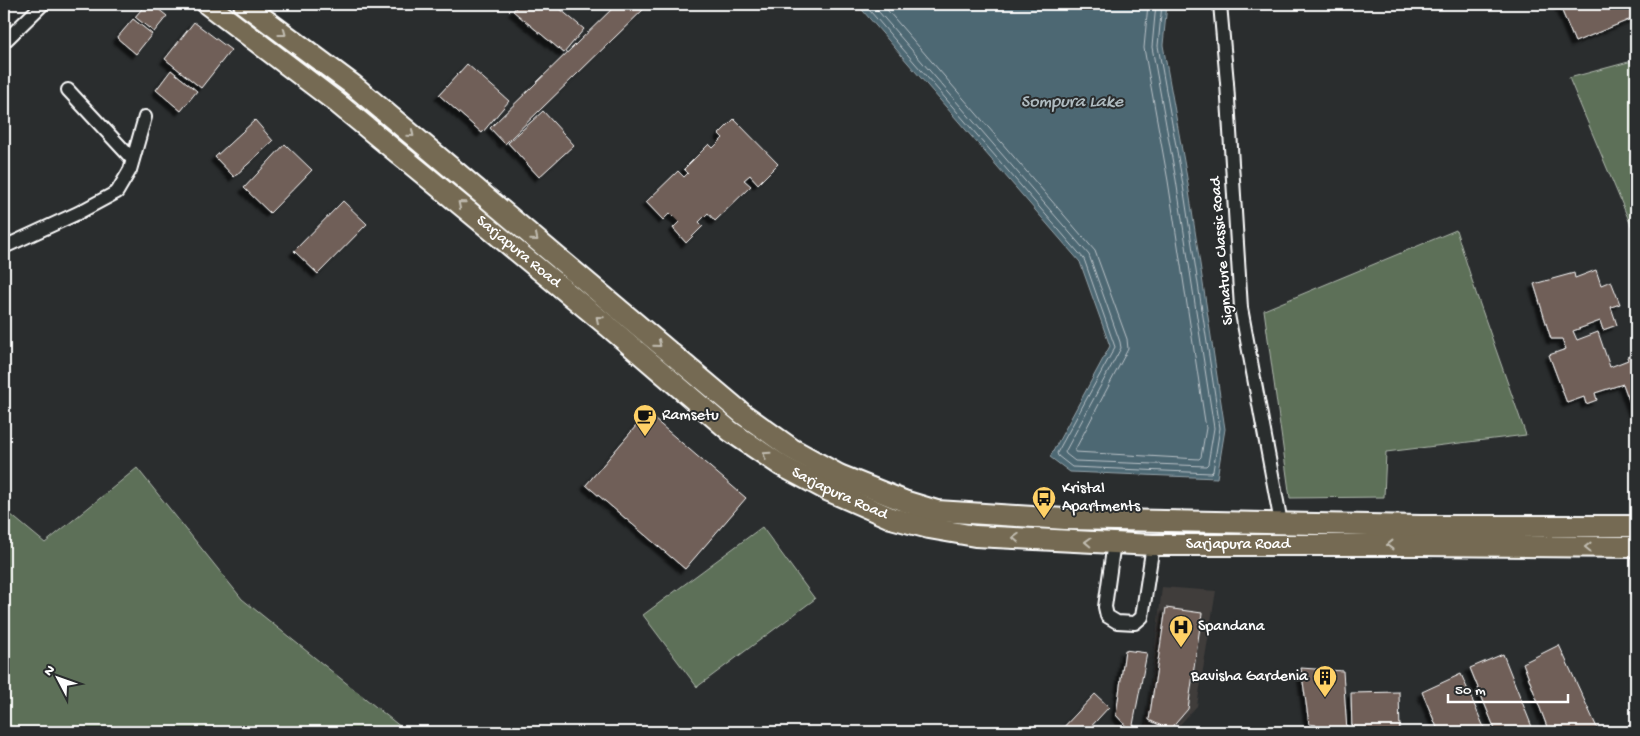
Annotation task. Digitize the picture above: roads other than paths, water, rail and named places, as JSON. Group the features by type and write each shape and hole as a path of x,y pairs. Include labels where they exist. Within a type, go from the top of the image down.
{"main road":[{"name":"Sarjapura Road","path":"207,4 336,102 609,327 730,431 789,470 826,490 890,518 975,536 1153,544 1636,526"},
{"name":"Sarjapura Road","path":"244,4 353,85 743,414 792,449 840,475 904,501 937,511 1065,519 1281,523 1420,535 1636,547"},
{"path":"494,232 506,215"},
{"path":"1064,541 1065,519"}],"street":[{"path":"4,42 43,4"},
{"name":"Signature Classic Road","path":"1220,4 1227,83 1241,308 1281,523"},
{"path":"68,90 133,160"},
{"path":"4,247 78,213 117,192 130,170 145,117"},
{"path":"1114,542 1105,607 1107,616 1116,622 1134,623 1142,617 1153,544"}],"water":[{"name":"Sompura Lake","path":"857,4 1167,4 1163,45 1187,178 1225,429 1217,478 1070,472 1050,457 1110,346 1080,262"}],"place":[{"name":"Ramsetu","path":"645,437"},
{"name":"Kristal Apartments","path":"1044,519"},
{"name":"Spandana","path":"1181,648"},
{"name":"Bavisha Gardenia","path":"1325,698"}]}
